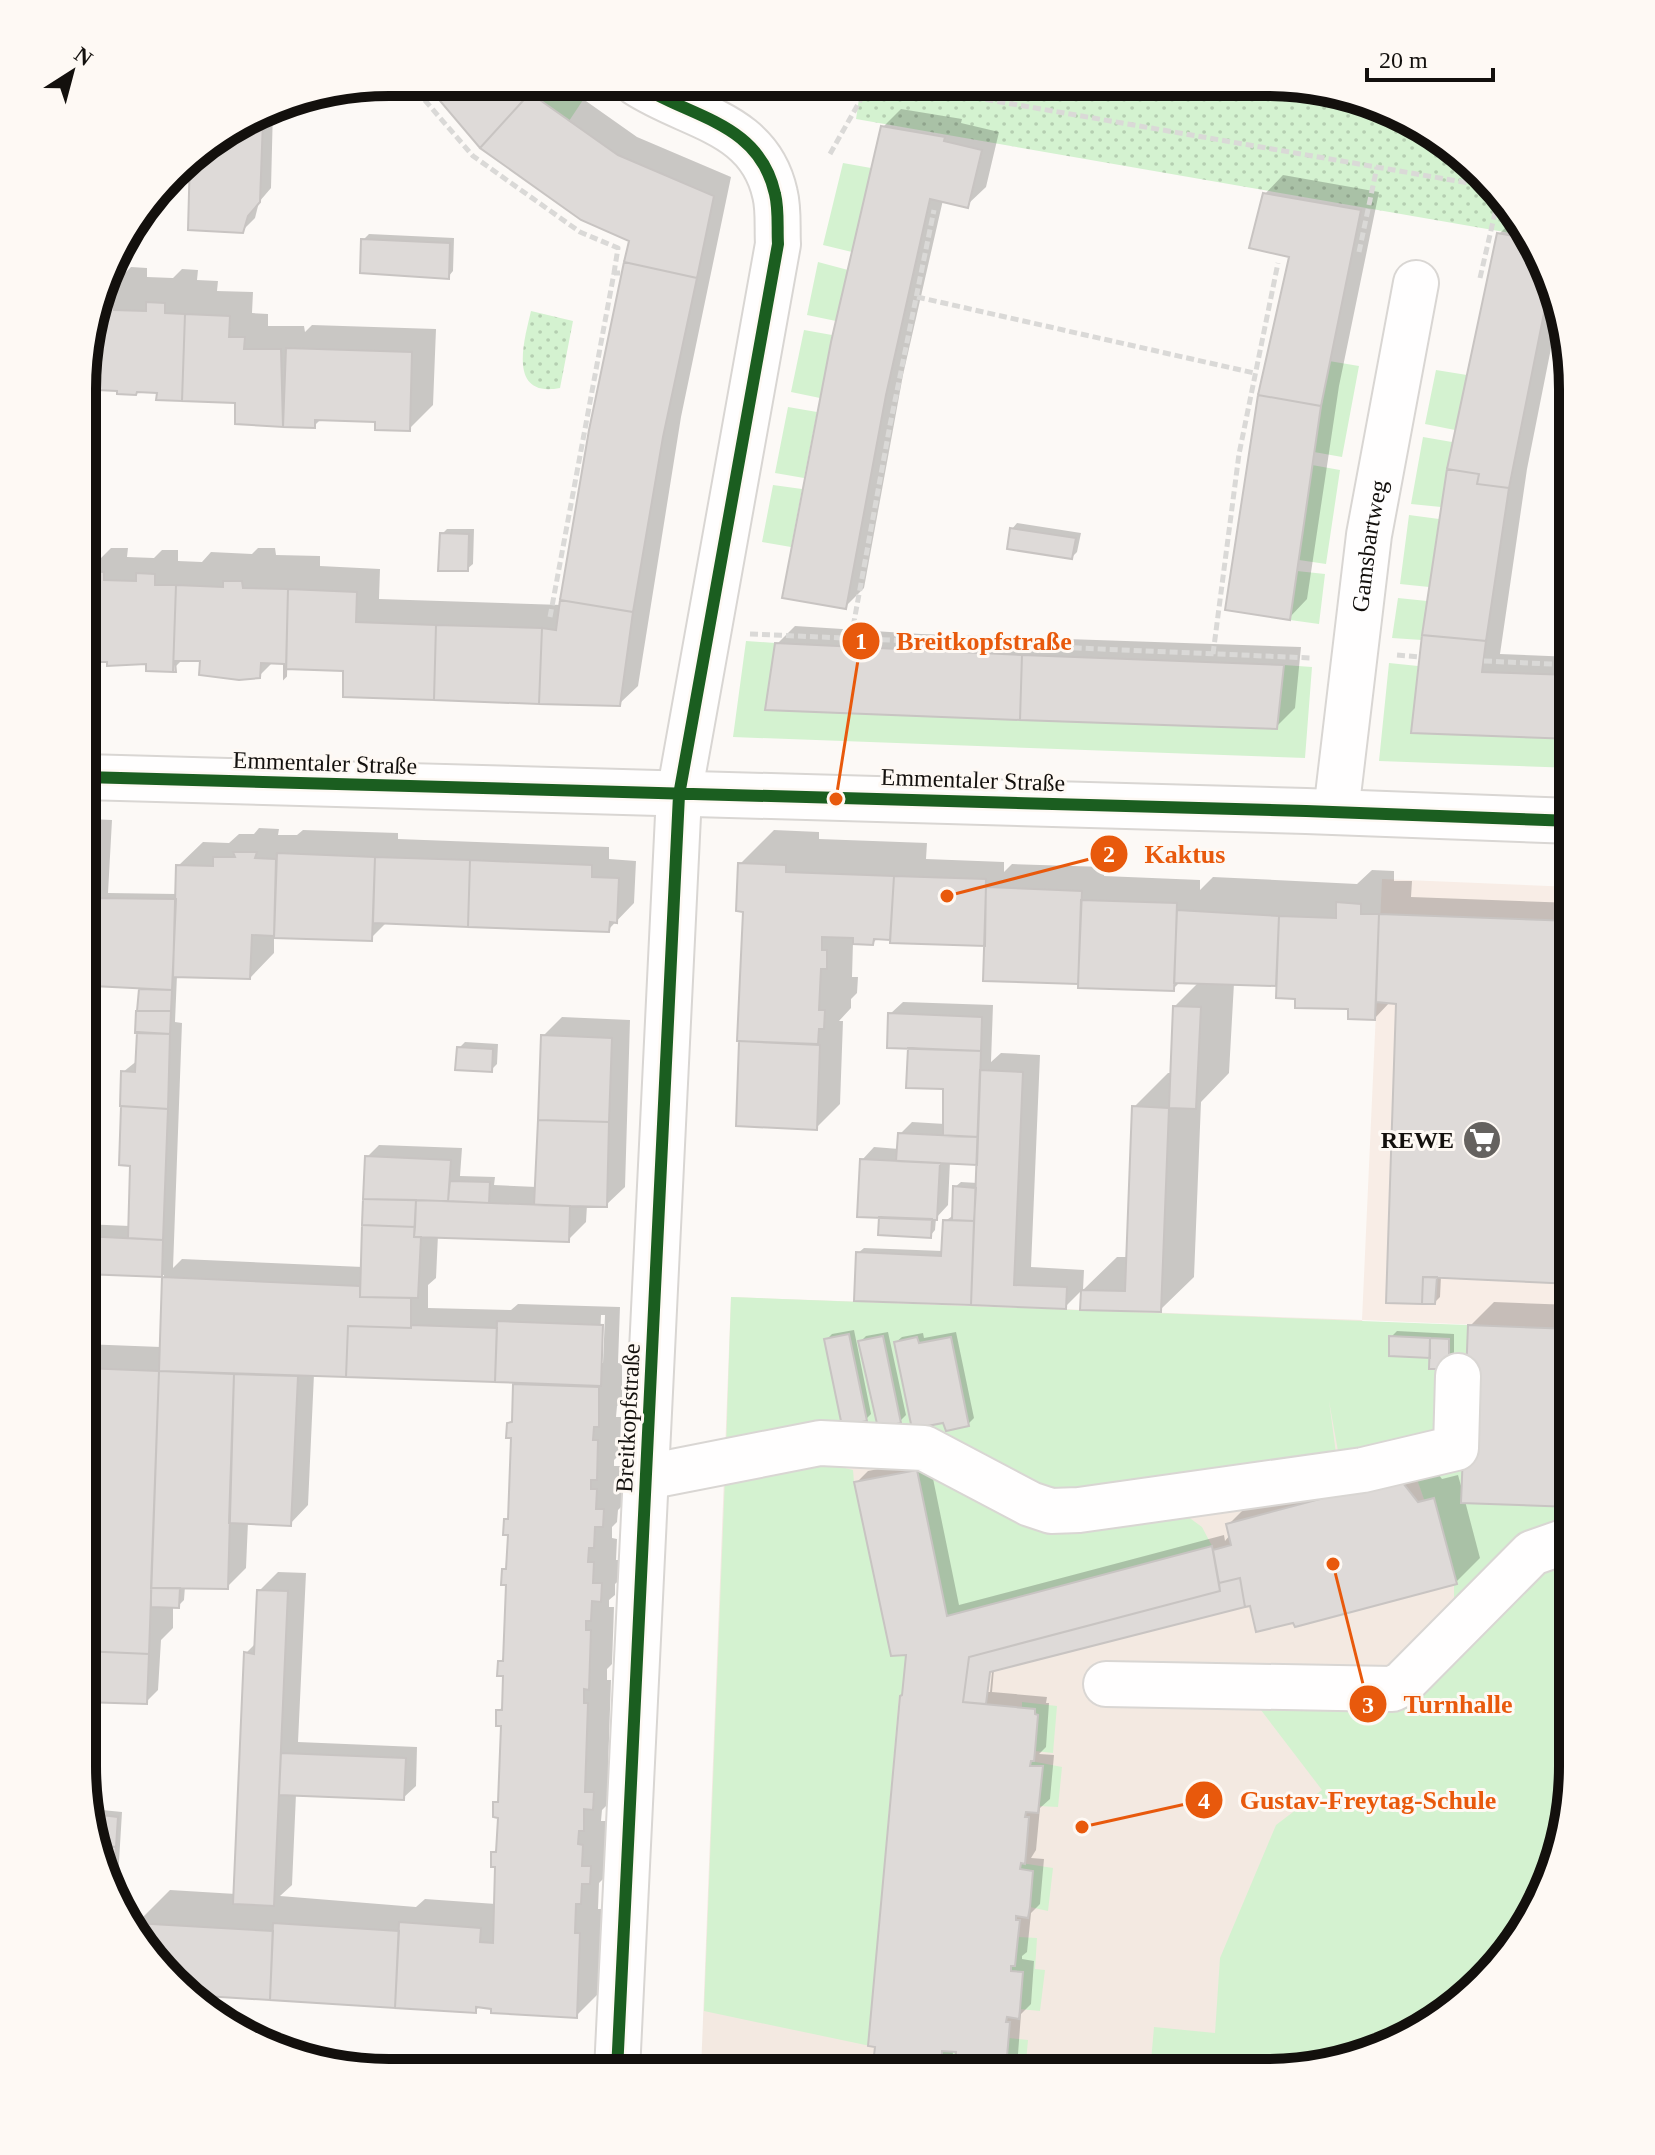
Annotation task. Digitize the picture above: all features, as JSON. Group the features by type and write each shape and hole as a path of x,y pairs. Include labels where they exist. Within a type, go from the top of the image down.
{"street":[{"name":"Breitkopfstraße","path":"618,2059 679,795 778,244 776,196 761,158 740,135 659,96"},
{"name":"Gamsbartweg","path":"1336,812 1369,535 1416,283"},
{"name":"Emmentaler Straße","path":"96,777 1559,820"},
{"path":"647,1477 820,1443 924,1448 1030,1504 1051,1511 1079,1510 1363,1470 1456,1448 1458,1376"},
{"path":"1106,1684 1392,1689 1402,1684 1532,1553 1559,1544"}],"path":[{"path":"421,96 473,156 580,232 618,248 550,617"},
{"path":"830,154 863,96"},
{"path":"966,96 1475,184"},
{"path":"1359,252 1377,167"},
{"path":"1480,278 1496,207"},
{"path":"851,638 934,210"},
{"path":"1213,654 1239,454 1278,263"},
{"path":"614,273 622,273"},
{"path":"917,297 1254,373"},
{"path":"742,633 1314,659"},
{"path":"1484,661 1559,664"}],"shaded area":[{"name":"REWE","path":"1382,879 1559,886 1559,1328 1362,1320"},
{"path":"731,1297 1362,1320 1454,1585 1454,1991 1413,2020 1378,2037 1342,2049 1286,2058 701,2059"}],"green space":[{"path":"534,96 582,96 583,100 569,121"},
{"path":"859,96 1266,96 1323,102 1378,118 1429,145 1473,182 1499,210 1515,234 856,119"},
{"path":"843,163 871,168 852,252 823,245"},
{"path":"818,262 848,270 836,321 807,315"},
{"path":"531,311 573,321 560,388 543,389 532,384 526,376 523,351"},
{"path":"804,330 832,335 820,398 791,392"},
{"path":"1329,361 1359,366 1342,457 1314,452"},
{"path":"1436,370 1467,375 1455,430 1425,424"},
{"path":"788,407 817,412 804,478 775,473"},
{"path":"1423,437 1452,442 1441,507 1411,504"},
{"path":"1312,465 1340,470 1326,564 1299,560"},
{"path":"773,485 802,489 791,547 762,542"},
{"path":"1409,515 1439,519 1429,587 1400,584"},
{"path":"1297,571 1325,574 1319,624 1290,620"},
{"path":"1398,598 1427,601 1422,640 1392,638"},
{"path":"746,641 775,643 766,710 1277,729 1284,665 1312,667 1305,758 733,737"},
{"path":"1389,663 1418,666 1412,733 1559,738 1559,767 1379,761"},
{"path":"731,1297 1559,1328 1558,1786 1549,1842 1537,1878 1520,1913 1499,1945 1445,1999 1413,2020 1378,2037 1342,2049 1286,2058 1151,2059 1154,2027 1215,2033 1220,1958 1276,1825 1322,1790 1251,1697 1403,1701 1454,1648 1454,1585 1406,1448 1340,1462 1329,1401 1337,1461 1059,1497 930,1434 726,1450"},
{"path":"805,1458 853,1470 891,1655 906,1655 902,1695 899,1696 868,2045 875,2047 704,2011 725,1478"},
{"path":"928,1461 985,1491 1187,1516 1202,1527 1212,1546 947,1616 917,1470"},
{"path":"1022,1702 1057,1706 1053,1753 1035,1751 1038,1715 1035,1709 1022,1707"},
{"path":"1031,1761 1062,1767 1058,1807 1039,1806 1043,1767 1030,1766"},
{"path":"1021,1863 1053,1868 1048,1911 1030,1907"},
{"path":"1018,1937 1037,1938 1035,1969 1045,1970 1040,2011 1020,2009 1023,1973 1011,1971 1011,1966 1015,1966"},
{"path":"1009,2038 1028,2040 1026,2059 1007,2059"},
{"path":"942,2051 956,2052 955,2059 942,2059"}],"building":[{"path":"436,96 527,96 480,148"},
{"path":"527,96 534,96 618,155 714,196 697,278 624,262 629,241 581,220 480,148"},
{"path":"263,124 260,202 248,216 243,233 188,230 189,175 210,156"},
{"path":"881,126 945,137 944,141 982,150 968,208 930,199 886,395 846,609 782,598 831,342"},
{"path":"1263,193 1361,210 1321,406 1258,395 1289,257 1249,248"},
{"path":"1497,233 1517,237 1537,277 1546,304 1509,488 1477,484 1479,474 1447,469"},
{"path":"361,239 450,243 449,279 360,273"},
{"path":"624,262 697,278 663,437 633,612 560,600 589,430"},
{"path":"110,301 114,301 114,310 146,311 146,302 165,303 165,313 185,314 182,401 156,400 157,393 137,392 136,395 97,390 97,398 96,389 99,350"},
{"path":"185,314 230,316 229,337 245,337 244,349 281,349 283,427 235,424 235,403 182,401"},
{"path":"286,348 412,352 410,431 375,430 375,422 315,420 315,428 283,427"},
{"path":"1258,395 1321,406 1290,620 1225,610"},
{"path":"1447,469 1479,474 1477,484 1509,488 1486,641 1422,635"},
{"path":"1010,528 1076,538 1072,559 1007,549"},
{"path":"440,533 469,534 468,571 438,571"},
{"path":"96,572 104,572 104,580 136,581 136,573 155,574 155,585 176,585 173,672 146,671 146,664 107,666 107,662 96,662"},
{"path":"223,581 242,581 243,588 288,589 284,678 284,664 261,663 260,678 239,680 199,675 200,661 175,661 176,672 173,672 176,585 223,587"},
{"path":"288,589 357,592 356,622 436,625 434,700 343,697 343,671 286,669"},
{"path":"560,600 633,612 620,706 539,704 542,628 556,630"},
{"path":"436,625 542,628 539,704 434,700"},
{"path":"1422,635 1486,641 1482,672 1559,675 1559,738 1411,733"},
{"path":"775,643 1022,655 1020,720 765,710"},
{"path":"1022,655 1284,665 1277,729 1020,720"},
{"path":"233,852 257,852 255,858 276,859 274,936 252,935 250,979 173,977 176,865 213,866 213,857 235,857"},
{"path":"277,853 375,857 372,941 274,938"},
{"path":"375,857 470,860 468,927 373,923"},
{"path":"470,860 592,865 592,877 619,878 617,923 610,922 609,932 468,927"},
{"path":"738,863 786,865 786,872 894,876 890,940 874,939 873,945 853,944 853,938 822,937 822,950 827,950 827,969 821,969 819,1010 825,1010 824,1029 819,1029 818,1044 737,1041 743,912 736,911"},
{"path":"894,876 986,879 985,946 890,943"},
{"path":"986,887 1082,891 1078,984 983,981"},
{"path":"96,898 176,899 172,990 96,986"},
{"path":"1081,900 1177,903 1174,991 1078,988"},
{"path":"1336,902 1361,904 1361,914 1379,914 1375,1020 1348,1019 1348,1009 1295,1008 1295,999 1276,998 1279,916 1336,918"},
{"path":"1177,910 1279,916 1276,986 1174,983"},
{"name":"REWE","path":"1379,914 1559,920 1559,1283 1423,1277 1422,1304 1386,1303 1396,1004 1376,1002"},
{"path":"139,989 172,990 171,1011 137,1011"},
{"path":"1173,1006 1201,1007 1196,1109 1169,1108"},
{"path":"136,1011 171,1011 170,1034 135,1033"},
{"path":"888,1013 982,1017 981,1051 887,1048"},
{"path":"137,1032 170,1034 168,1109 120,1106 121,1071 135,1072"},
{"path":"541,1035 612,1038 609,1122 538,1120"},
{"path":"739,1041 820,1045 817,1130 736,1126"},
{"path":"457,1047 493,1049 492,1072 455,1070"},
{"path":"908,1048 981,1051 978,1137 943,1136 943,1089 906,1088"},
{"path":"980,1070 1023,1072 1014,1285 1067,1287 1066,1309 971,1305"},
{"path":"121,1106 168,1109 163,1240 128,1238 130,1166 119,1165"},
{"path":"1132,1106 1169,1108 1161,1312 1080,1310 1081,1290 1125,1291"},
{"path":"538,1120 609,1122 607,1207 534,1205"},
{"path":"898,1133 978,1137 977,1165 896,1161"},
{"path":"365,1156 451,1160 448,1201 363,1199"},
{"path":"860,1159 940,1163 937,1220 857,1217"},
{"path":"450,1181 490,1182 489,1203 448,1201"},
{"path":"953,1186 976,1188 974,1221 952,1220"},
{"path":"363,1199 416,1200 415,1227 362,1225"},
{"path":"416,1200 570,1206 569,1242 414,1237"},
{"path":"879,1217 932,1219 931,1238 878,1235"},
{"path":"943,1220 974,1221 971,1305 854,1301 856,1252 941,1256"},
{"path":"362,1225 415,1227 414,1237 421,1237 418,1298 360,1297"},
{"path":"96,1237 163,1240 162,1277 96,1274"},
{"path":"162,1277 360,1286 360,1297 411,1298 411,1328 348,1326 346,1377 159,1371"},
{"path":"1423,1277 1437,1277 1435,1304 1422,1304"},
{"path":"497,1321 603,1325 601,1386 495,1382"},
{"path":"411,1325 497,1328 495,1382 346,1377 348,1326 411,1328"},
{"path":"1468,1325 1559,1328 1559,1507 1461,1503"},
{"path":"849,1334 867,1421 842,1426 824,1339"},
{"path":"883,1336 901,1423 878,1428 858,1341"},
{"path":"1389,1336 1430,1338 1430,1358 1389,1356"},
{"path":"917,1337 919,1343 951,1337 969,1426 946,1431 943,1423 912,1429 894,1342"},
{"path":"1430,1338 1449,1339 1449,1369 1429,1369"},
{"path":"96,1369 159,1371 149,1654 96,1652"},
{"path":"159,1371 234,1374 228,1589 151,1588"},
{"path":"234,1374 298,1376 291,1526 229,1523"},
{"path":"513,1384 599,1387 599,1427 594,1427 593,1440 598,1440 597,1480 591,1480 591,1489 597,1489 596,1509 604,1509 603,1527 595,1527 594,1548 589,1548 588,1562 594,1562 593,1583 602,1583 601,1602 592,1601 591,1621 586,1621 586,1630 591,1630 589,1690 584,1689 584,1703 588,1703 585,1792 594,1792 593,1810 584,1809 584,1831 579,1831 578,1844 583,1845 582,1866 591,1866 590,1884 582,1884 581,1904 576,1904 575,1933 580,1933 577,2018 491,2013 491,2009 476,2007 476,2013 395,2008 399,1922 481,1928 480,1942 493,1943 495,1867 491,1867 491,1852 496,1852 498,1818 493,1817 493,1802 498,1802 501,1726 496,1726 496,1710 502,1710 503,1676 497,1676 498,1661 503,1661 506,1585 501,1585 502,1569 506,1569 508,1535 503,1535 504,1519 508,1519 511,1438 506,1438 507,1423 512,1422"},
{"path":"917,1470 947,1616 1212,1546 1220,1591 969,1657 963,1702 1035,1709 1038,1715 1035,1751 1030,1766 1043,1766 1038,1813 1026,1812 1025,1817 1029,1817 1026,1854 1025,1864 1021,1863 1020,1869 1033,1871 1028,1918 1016,1916 1016,1920 1020,1920 1015,1966 1011,1966 1011,1971 1023,1972 1019,2019 1007,2017 1006,2022 1010,2022 1007,2059 955,2059 956,2052 942,2051 942,2059 874,2059 875,2047 868,2046 906,1655 891,1656 854,1482"},
{"path":"1399,1478 1418,1502 1434,1498 1457,1584 1295,1627 1293,1623 1256,1632 1250,1606 1245,1607 1240,1578 1219,1583 1213,1550 1231,1545 1226,1524"},
{"path":"1240,1578 1245,1607 990,1672 986,1704 963,1702 969,1657 1220,1591 1219,1583"},
{"path":"151,1588 180,1588 179,1608 151,1607"},
{"path":"257,1590 288,1591 274,1906 233,1904 244,1652 254,1654"},
{"path":"96,1652 149,1654 147,1704 96,1702"},
{"path":"281,1753 406,1758 404,1800 279,1795"},
{"path":"101,1815 118,1817 116,1847 107,1846"},
{"path":"107,1846 116,1847 114,1867"},
{"path":"142,1923 273,1931 270,2000 207,1996 156,1945"},
{"path":"273,1923 399,1931 395,2008 270,2000"}],"cycle path":[{"path":"618,2059 679,795 778,244 775,194 767,170 754,151 719,124 659,96"},
{"path":"96,777 1559,820"}],"place":[{"name":"Breitkopfstraße","path":"836,799"},
{"name":"Kaktus","path":"947,896"},
{"name":"REWE","path":"1482,1140"},
{"name":"Turnhalle","path":"1333,1564"},
{"name":"Gustav-Freytag-Schule","path":"1082,1827"}]}
